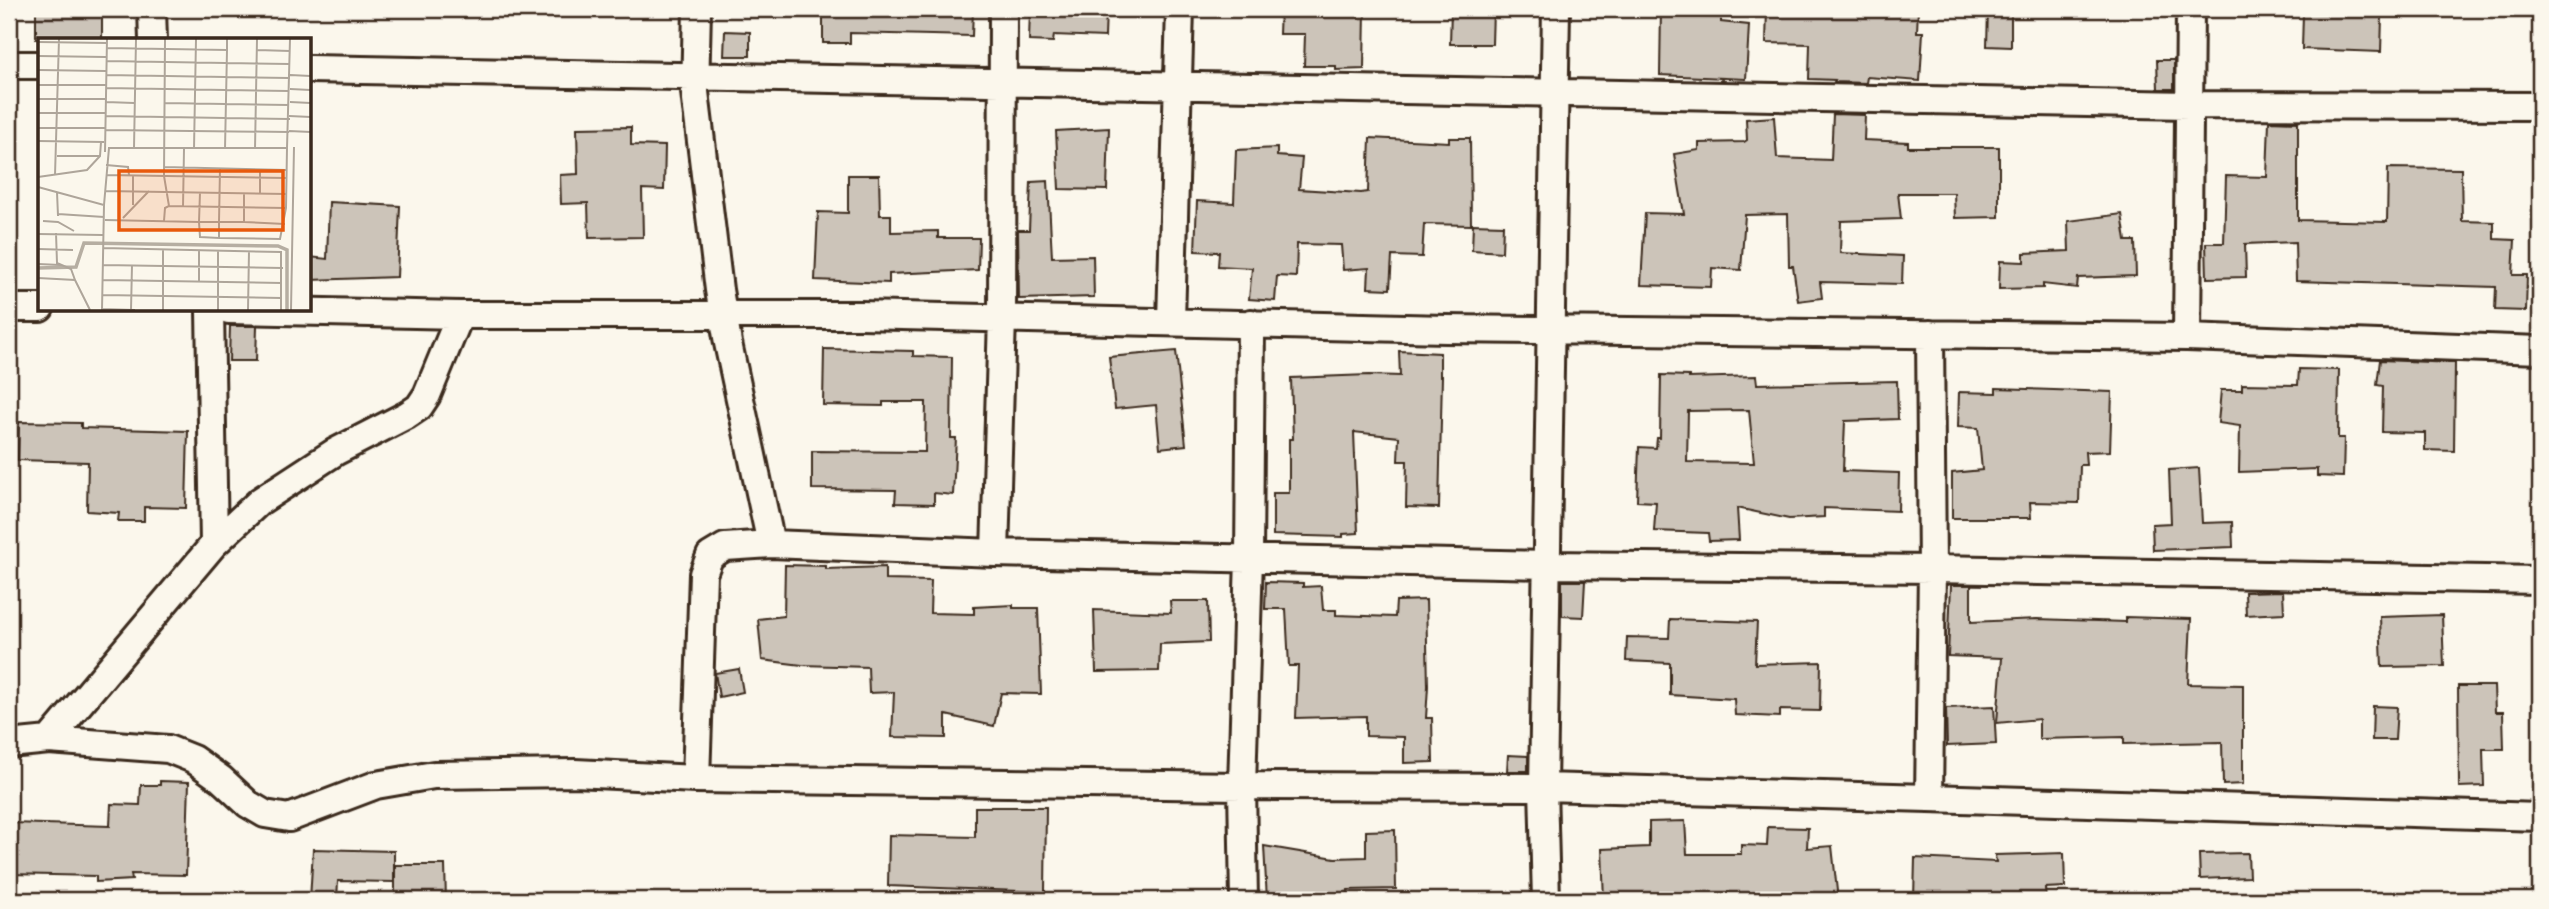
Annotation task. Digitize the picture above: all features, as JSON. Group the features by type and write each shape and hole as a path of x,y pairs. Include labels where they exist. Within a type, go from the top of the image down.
{"street":[{"path":"152,9 153,38"},
{"path":"697,9 695,76 723,314 771,544"},
{"path":"995,553 1002,317 1003,9"},
{"path":"1171,321 1180,9"},
{"path":"1546,900 1543,788 1556,9"},
{"path":"2187,337 2190,9"},
{"path":"9,65 38,65"},
{"path":"312,69 2188,105 2540,106"},
{"path":"9,308 38,308"},
{"path":"312,311 1002,317 1446,329 2187,337 2540,350"},
{"path":"210,312 214,544"},
{"path":"49,740 214,544 260,501 335,452 382,430 419,407 427,395 460,314"},
{"path":"1244,900 1242,786 1249,558 1251,323"},
{"path":"1929,798 1932,569 1930,334"},
{"path":"696,779 703,574 710,556 725,547 771,544 995,553 1547,565 2540,580"},
{"path":"9,744 49,740 168,749 193,759 221,779 248,804 265,814 289,818 376,785 434,775 575,773 696,779 1543,788 2540,817"}],"building":[{"path":"36,9 102,9 102,38 36,39"},
{"path":"823,9 973,9 972,36 850,33 850,43 823,43"},
{"path":"1030,9 1106,9 1105,37 1054,35 1053,42 1029,41"},
{"path":"1280,9 1365,9 1364,69 1336,70 1336,66 1304,66 1305,34 1279,34"},
{"path":"1451,9 1493,9 1492,44 1450,44"},
{"path":"1661,9 1699,9 1699,17 1721,18 1721,22 1749,25 1746,79 1660,75"},
{"path":"1767,9 1918,9 1917,32 1923,32 1920,81 1867,77 1866,83 1809,79 1810,44 1766,43"},
{"path":"1988,9 2011,9 2011,47 1987,46"},
{"path":"2303,13 2382,16 2381,52 2302,49"},
{"path":"725,31 750,32 750,56 724,56"},
{"path":"2157,60 2174,60 2174,89 2158,89"},
{"path":"1833,114 1865,115 1864,140 1908,142 1908,147 1999,147 1999,217 1955,218 1954,193 1898,193 1901,219 1841,221 1840,253 1903,256 1902,284 1820,282 1822,298 1798,301 1793,266 1789,266 1788,214 1745,215 1741,270 1712,268 1711,287 1641,285 1645,213 1684,214 1674,154 1699,150 1699,143 1744,142 1747,140 1746,119 1774,117 1777,158 1831,160"},
{"path":"2269,121 2298,122 2298,220 2387,222 2388,168 2461,169 2462,221 2494,222 2494,239 2515,240 2513,275 2527,275 2526,311 2495,310 2496,287 2296,281 2295,242 2245,244 2246,277 2207,278 2206,243 2224,243 2226,176 2267,177"},
{"path":"631,127 631,145 665,146 664,190 642,189 643,237 589,238 588,203 561,204 560,175 578,174 577,128"},
{"path":"1109,128 1107,190 1059,189 1056,131"},
{"path":"1370,138 1449,142 1449,138 1470,138 1471,225 1424,224 1422,257 1392,256 1390,289 1368,288 1369,268 1343,270 1341,245 1297,244 1296,277 1277,276 1275,301 1249,299 1252,268 1218,266 1219,252 1195,251 1197,201 1234,203 1236,150 1277,148 1277,156 1302,158 1299,189 1361,193 1368,192"},
{"path":"848,175 879,175 880,215 891,215 891,232 938,231 938,238 979,238 978,270 889,274 889,283 815,280 818,212 848,213"},
{"path":"1048,181 1052,257 1093,256 1094,297 1019,299 1018,230 1029,230 1031,182"},
{"path":"329,202 400,206 397,277 312,280 312,257 327,259"},
{"path":"2122,214 2126,241 2135,241 2136,276 2078,278 2077,288 2043,284 2043,288 1999,289 2000,261 2024,262 2024,253 2069,251 2068,221"},
{"path":"1473,224 1503,225 1502,252 1472,250"},
{"path":"230,326 257,326 256,361 229,361"},
{"path":"824,349 913,351 913,356 952,357 951,438 956,438 953,495 934,493 934,504 895,503 896,490 812,489 812,451 925,452 926,402 883,402 883,406 823,405"},
{"path":"1176,351 1186,445 1160,448 1156,405 1115,409 1109,357"},
{"path":"1399,351 1440,353 1442,376 1439,508 1406,507 1407,461 1398,461 1399,437 1354,432 1358,533 1343,534 1343,537 1273,535 1273,493 1289,493 1289,439 1293,439 1291,378 1400,376"},
{"path":"2380,360 2455,363 2454,451 2425,450 2425,433 2382,432 2383,386 2377,385"},
{"path":"2299,369 2339,370 2338,438 2344,438 2343,477 2317,476 2317,469 2239,472 2240,426 2218,423 2221,390 2242,390 2242,384 2298,385"},
{"path":"1661,375 1689,378 1756,376 1757,384 1897,381 1898,419 1845,421 1843,471 1899,473 1898,511 1824,508 1824,517 1789,519 1737,508 1739,540 1709,541 1708,533 1654,531 1656,502 1637,501 1639,447 1656,448 1657,438 1660,438","holes":["1749,410 1754,463 1687,462 1688,411"]},
{"path":"1996,388 2112,392 2110,451 2085,452 2086,465 2080,465 2079,503 2030,502 2031,518 1952,518 1952,473 1982,470 1978,428 1958,427 1959,392 1996,393"},
{"path":"19,422 81,423 81,428 188,431 186,508 144,507 144,521 118,521 119,513 87,511 88,462 18,460"},
{"path":"2199,468 2202,523 2232,522 2233,547 2153,550 2152,524 2171,523 2169,470"},
{"path":"785,565 826,566 826,569 885,567 885,580 931,581 930,613 974,614 974,607 1013,605 1013,608 1038,608 1041,694 1001,693 994,726 946,715 946,738 892,737 894,692 869,693 868,667 802,665 762,660 758,619 784,616"},
{"path":"1562,581 1585,581 1583,617 1562,616"},
{"path":"1266,582 1303,583 1303,587 1321,586 1323,610 1336,610 1336,615 1395,617 1396,601 1426,600 1426,718 1432,718 1433,762 1404,763 1404,737 1366,736 1366,716 1296,718 1298,666 1289,666 1286,609 1265,609"},
{"path":"1951,585 1971,585 1971,622 2037,619 2126,622 2126,617 2191,619 2188,684 2243,685 2243,784 2223,785 2222,742 2124,744 2124,737 2039,739 2039,719 1997,723 2002,658 1948,656"},
{"path":"2283,591 2284,613 2246,615 2245,592"},
{"path":"1170,601 1208,601 1209,642 1160,644 1159,671 1096,672 1094,610 1171,613"},
{"path":"2442,615 2444,666 2382,667 2380,617"},
{"path":"1670,619 1757,622 1755,664 1821,662 1820,711 1780,710 1780,717 1735,715 1734,699 1670,695 1670,663 1626,661 1627,637 1669,638"},
{"path":"739,669 743,692 719,697 715,673"},
{"path":"2458,686 2494,686 2495,712 2503,712 2504,749 2483,749 2484,786 2459,787"},
{"path":"1994,706 1996,744 1947,746 1946,708"},
{"path":"2373,706 2397,707 2395,740 2372,740"},
{"path":"1508,755 1528,756 1528,771 1507,771"},
{"path":"160,781 189,782 186,875 131,874 132,880 96,882 96,876 10,874 11,823 110,826 111,804 140,805 141,785 160,785"},
{"path":"975,807 1046,807 1045,892 888,886 889,835 975,837"},
{"path":"1685,821 1687,854 1741,854 1741,845 1767,846 1768,827 1808,828 1807,848 1832,846 1838,900 1604,900 1602,849 1649,847 1649,822"},
{"path":"1395,830 1396,889 1348,890 1347,900 1267,900 1264,846 1335,858 1366,857 1366,831"},
{"path":"313,849 394,851 394,882 338,881 337,900 310,900"},
{"path":"2064,853 2065,887 2045,888 2046,900 1914,900 1915,858 1996,862 1995,855"},
{"path":"2248,853 2249,877 2200,879 2199,854"},
{"path":"395,865 445,865 446,900 395,900"}]}
